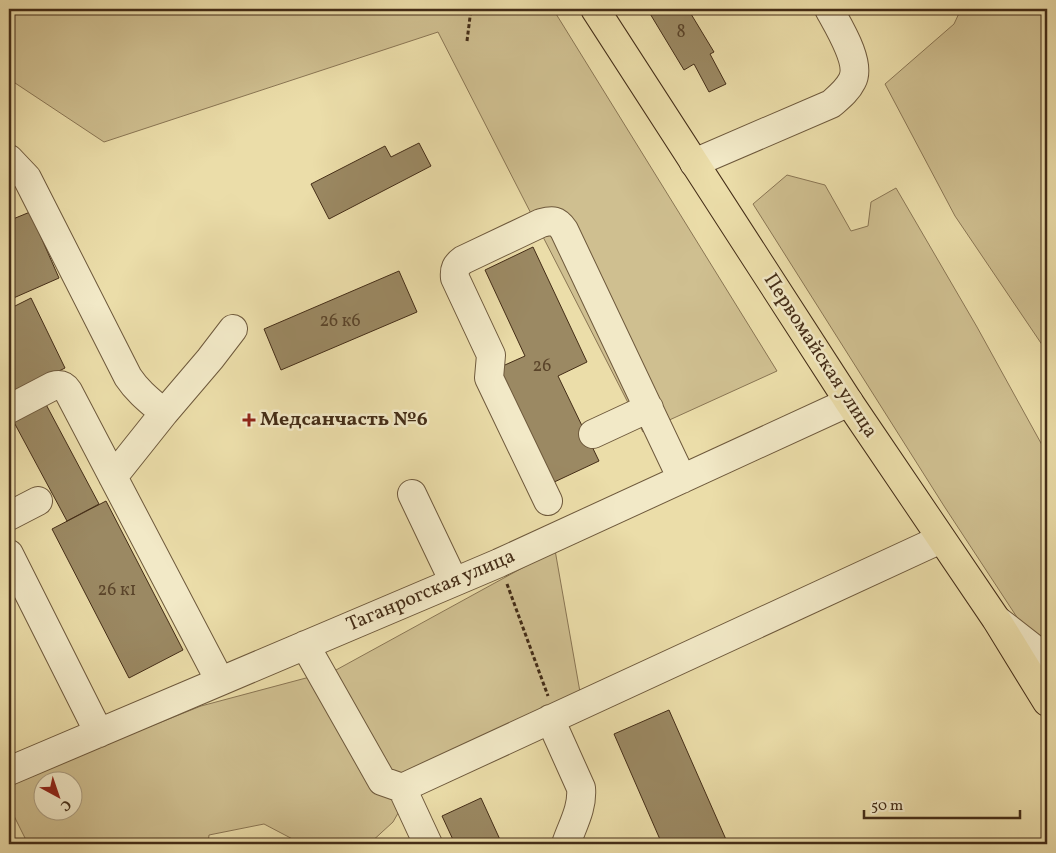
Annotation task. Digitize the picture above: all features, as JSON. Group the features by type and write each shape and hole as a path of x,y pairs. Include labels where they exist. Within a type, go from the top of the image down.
{"main road":[{"name":"Первомайская улица","path":"595,9 849,402 996,619 1047,702"}],"street":[{"path":"694,163 831,104 845,93 853,80 855,66 851,53 829,9"},
{"path":"9,159 27,178 128,377 138,391 164,413"},
{"path":"548,501 489,378 491,355 455,278 454,270 463,260 552,220 560,224 564,230 682,478"},
{"path":"113,477 233,329"},
{"path":"9,409 53,386 59,384 65,386 220,681"},
{"name":"Таганрогская улица","path":"9,771 500,563 849,402"},
{"path":"594,434 649,408"},
{"path":"412,494 454,582"},
{"path":"9,516 38,501"},
{"path":"305,645 382,781 402,788 941,539"},
{"path":"9,554 99,732"},
{"path":"996,619 1047,659"},
{"path":"553,718 581,788 582,797 566,844"},
{"path":"402,788 428,844"}],"path":[{"path":"467,41 471,9"},
{"path":"500,563 553,718"}],"shaded area":[{"path":"9,9 553,9 777,371 643,432 438,32 104,142 9,79"},
{"path":"961,9 1047,9 1047,352 955,216 885,84 954,24"},
{"path":"787,175 825,185 851,231 868,226 871,202 896,188 977,327 1047,454 1047,663 944,506 753,204"},
{"path":"555,550 580,692 418,778 393,822 369,844 302,844 264,824 209,835 208,844 28,844 9,806 9,783 32,774 32,820 82,820 82,770 41,770 201,706 336,670"}],"building":[{"path":"654,9 688,9 714,52 710,54 726,84 709,92 694,64 684,70 649,12"},
{"path":"419,143 431,166 329,219 311,184 385,146 391,157"},
{"path":"9,210 13,219 30,212 59,278 9,300"},
{"path":"533,247 587,362 558,376 599,461 550,484 496,369 525,356 485,270"},
{"path":"399,271 417,312 281,370 264,329"},
{"path":"31,298 65,368 9,396 9,309"},
{"path":"41,395 99,504 67,521 9,413"},
{"path":"106,501 183,650 129,678 52,529"},
{"path":"669,710 728,844 662,844 614,734"},
{"path":"481,798 502,844 455,844 442,816"}],"place":[{"name":"Медсанчасть №6","path":"249,420"}]}
